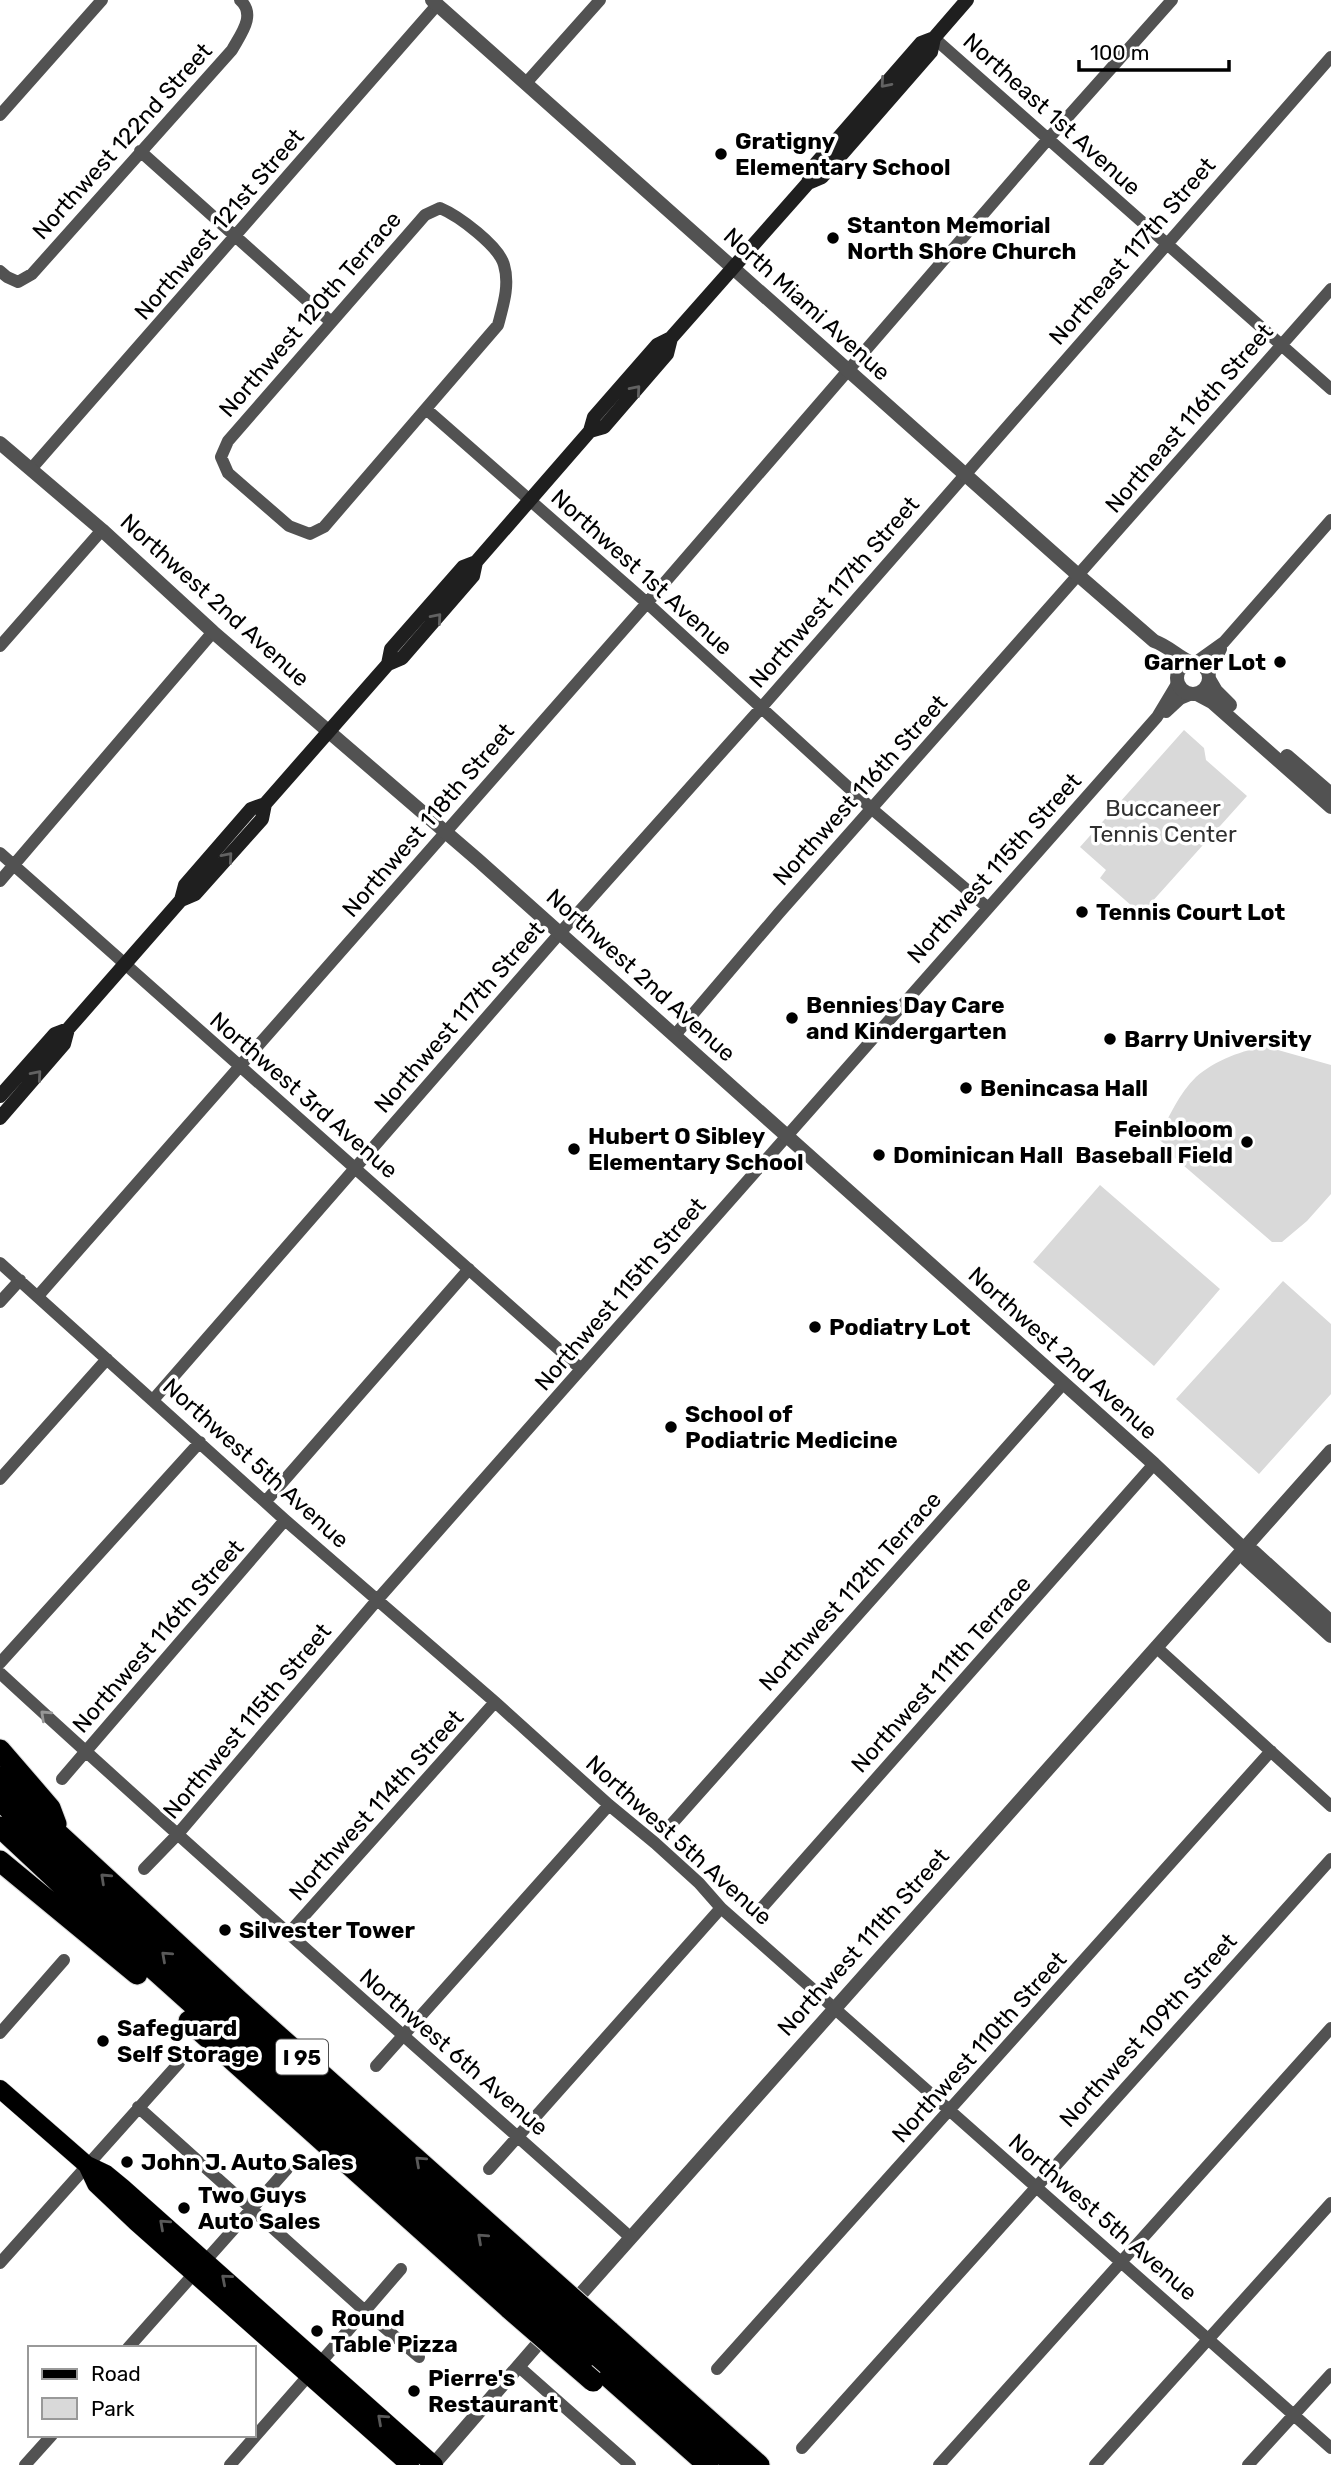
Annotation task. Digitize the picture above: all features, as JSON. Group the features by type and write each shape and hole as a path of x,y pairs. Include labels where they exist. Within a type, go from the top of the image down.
{"highway":[{"path":"0,1750 50,1808 63,1839"},
{"name":"I 95","path":"0,1777 63,1839 238,2000 527,2291 593,2381 687,2465"},
{"path":"0,1800 118,1913 527,2291"},
{"path":"0,1827 109,1929 527,2291 598,2343 735,2465"},
{"name":"I 95","path":"0,1846 137,1974 527,2291 759,2465"},
{"path":"0,1861 137,1974"},
{"path":"598,2343 708,2465"}],"main road":[{"path":"0,1118 64,1044 68,1029 181,901 185,885 210,856 251,809 265,804 388,664 391,649 463,567 476,562 590,432 604,426 667,354 671,338 808,183 812,168 821,157 921,43 934,37 967,0"},
{"path":"0,1096 55,1034 68,1029"},
{"path":"0,2088 87,2165 96,2183 199,2267 314,2369 410,2465"},
{"path":"199,2267 256,2328 277,2337 433,2465"}],"street":[{"path":"0,115 102,0"},
{"name":"Northwest 122nd Street","path":"0,271 18,282 32,274 232,50 248,21 245,5 240,0"},
{"path":"526,83 600,0"},
{"name":"Northwest 118th Street","path":"38,1296 1172,0"},
{"name":"North Miami Avenue","path":"434,3 1154,641 1178,679"},
{"name":"Northwest 121st Street","path":"31,469 235,237 434,3"},
{"name":"Northeast 1st Avenue","path":"934,37 1331,389"},
{"name":"Northeast 117th Street","path":"964,474 1331,57"},
{"path":"141,151 330,321"},
{"name":"Northwest 120th Terrace","path":"440,208 457,215 479,233 504,263 507,286 498,325 426,409 344,507 324,527 310,534 289,526 228,473 221,457 228,441 330,321 425,215 440,208"},
{"name":"Northeast 116th Street","path":"1078,575 1331,289"},
{"name":"Northwest 1st Avenue","path":"426,409 647,603 872,809 986,907"},
{"name":"Northwest 2nd Avenue","path":"0,443 560,933 1154,1464 1244,1549 1254,1552 1331,1622"},
{"name":"Northwest 117th Street","path":"153,1400 964,474"},
{"path":"1157,717 1178,679 1181,668 1224,642 1331,520"},
{"path":"0,646 102,530"},
{"name":"Northwest 116th Street","path":"675,1035 779,913 1078,575"},
{"path":"0,881 214,632"},
{"name":"North Miami Avenue","path":"1154,641 1166,645 1177,656 1193,662"},
{"path":"1157,717 1180,699 1204,690 1224,642"},
{"path":"1193,662 1204,666 1219,695 1330,802"},
{"path":"1178,679 1185,691 1212,702 1330,802"},
{"name":"Northwest 115th Street","path":"144,1869 177,1835 378,1599 986,907 1157,717"},
{"name":"Northwest 3rd Avenue","path":"0,853 581,1369"},
{"name":"Northwest 5th Avenue","path":"0,1263 285,1520 699,1882 721,1908 1331,2448"},
{"path":"266,1501 468,1269"},
{"path":"0,1302 20,1280"},
{"path":"0,1479 107,1359"},
{"name":"Northwest 112th Terrace","path":"669,1827 1063,1384"},
{"path":"0,1663 200,1442"},
{"name":"Northwest 111th Street","path":"433,2465 630,2237 1331,1451"},
{"name":"Northwest 111th Terrace","path":"758,1911 1154,1464"},
{"name":"Northwest 116th Street","path":"62,1779 285,1520"},
{"name":"Northwest 2nd Avenue","path":"1244,1549 1247,1559 1331,1636"},
{"path":"1156,1647 1331,1806"},
{"name":"Northwest 6th Avenue","path":"0,1673 287,1935 404,2034 630,2237"},
{"name":"Northwest 114th Street","path":"287,1935 495,1702"},
{"name":"Northwest 110th Street","path":"717,2369 1271,1751"},
{"path":"376,2066 609,1805"},
{"name":"Northwest 109th Street","path":"802,2448 1035,2185 1331,1859"},
{"path":"489,2169 721,1908"},
{"path":"0,2034 64,1961"},
{"path":"939,2465 1331,2028"},
{"path":"0,2263 179,2063"},
{"path":"138,2107 419,2357"},
{"path":"130,2346 287,2169"},
{"path":"1095,2465 1331,2203"},
{"path":"256,2435 401,2269"},
{"path":"519,2366 630,2465"},
{"path":"1248,2465 1331,2374"},
{"path":"25,2465 50,2437"},
{"path":"230,2465 254,2437"}],"green space":[{"name":"Buccaneer Tennis Center","path":"1184,730 1204,748 1206,760 1247,796 1141,914 1100,878 1106,870 1080,847"},
{"name":"Feinbloom Baseball Field","path":"1267,1047 1331,1065 1331,1194 1307,1221 1282,1242 1272,1242 1168,1152 1167,1146 1157,1138 1179,1098 1196,1077 1230,1057"},
{"path":"1100,1185 1220,1289 1154,1366 1033,1262"},
{"path":"1283,1281 1331,1324 1331,1394 1259,1474 1176,1399"}],"place":[{"name":"Gratigny Elementary School","path":"721,154"},
{"name":"Stanton Memorial North Shore Church","path":"833,238"},
{"name":"Garner Lot","path":"1280,662"},
{"name":"Tennis Court Lot","path":"1082,912"},
{"name":"Bennies Day Care and Kindergarten","path":"792,1018"},
{"name":"Barry University","path":"1110,1039"},
{"name":"Benincasa Hall","path":"966,1088"},
{"name":"Feinbloom Baseball Field","path":"1247,1142"},
{"name":"Hubert O Sibley Elementary School","path":"574,1149"},
{"name":"Dominican Hall","path":"879,1155"},
{"name":"Podiatry Lot","path":"815,1327"},
{"name":"School of Podiatric Medicine","path":"671,1427"},
{"name":"Silvester Tower","path":"225,1930"},
{"name":"Safeguard Self Storage","path":"103,2041"},
{"name":"John J. Auto Sales","path":"127,2162"},
{"name":"Two Guys Auto Sales","path":"184,2208"},
{"name":"Round Table Pizza","path":"317,2331"},
{"name":"Pierre's Restaurant","path":"414,2391"}]}
